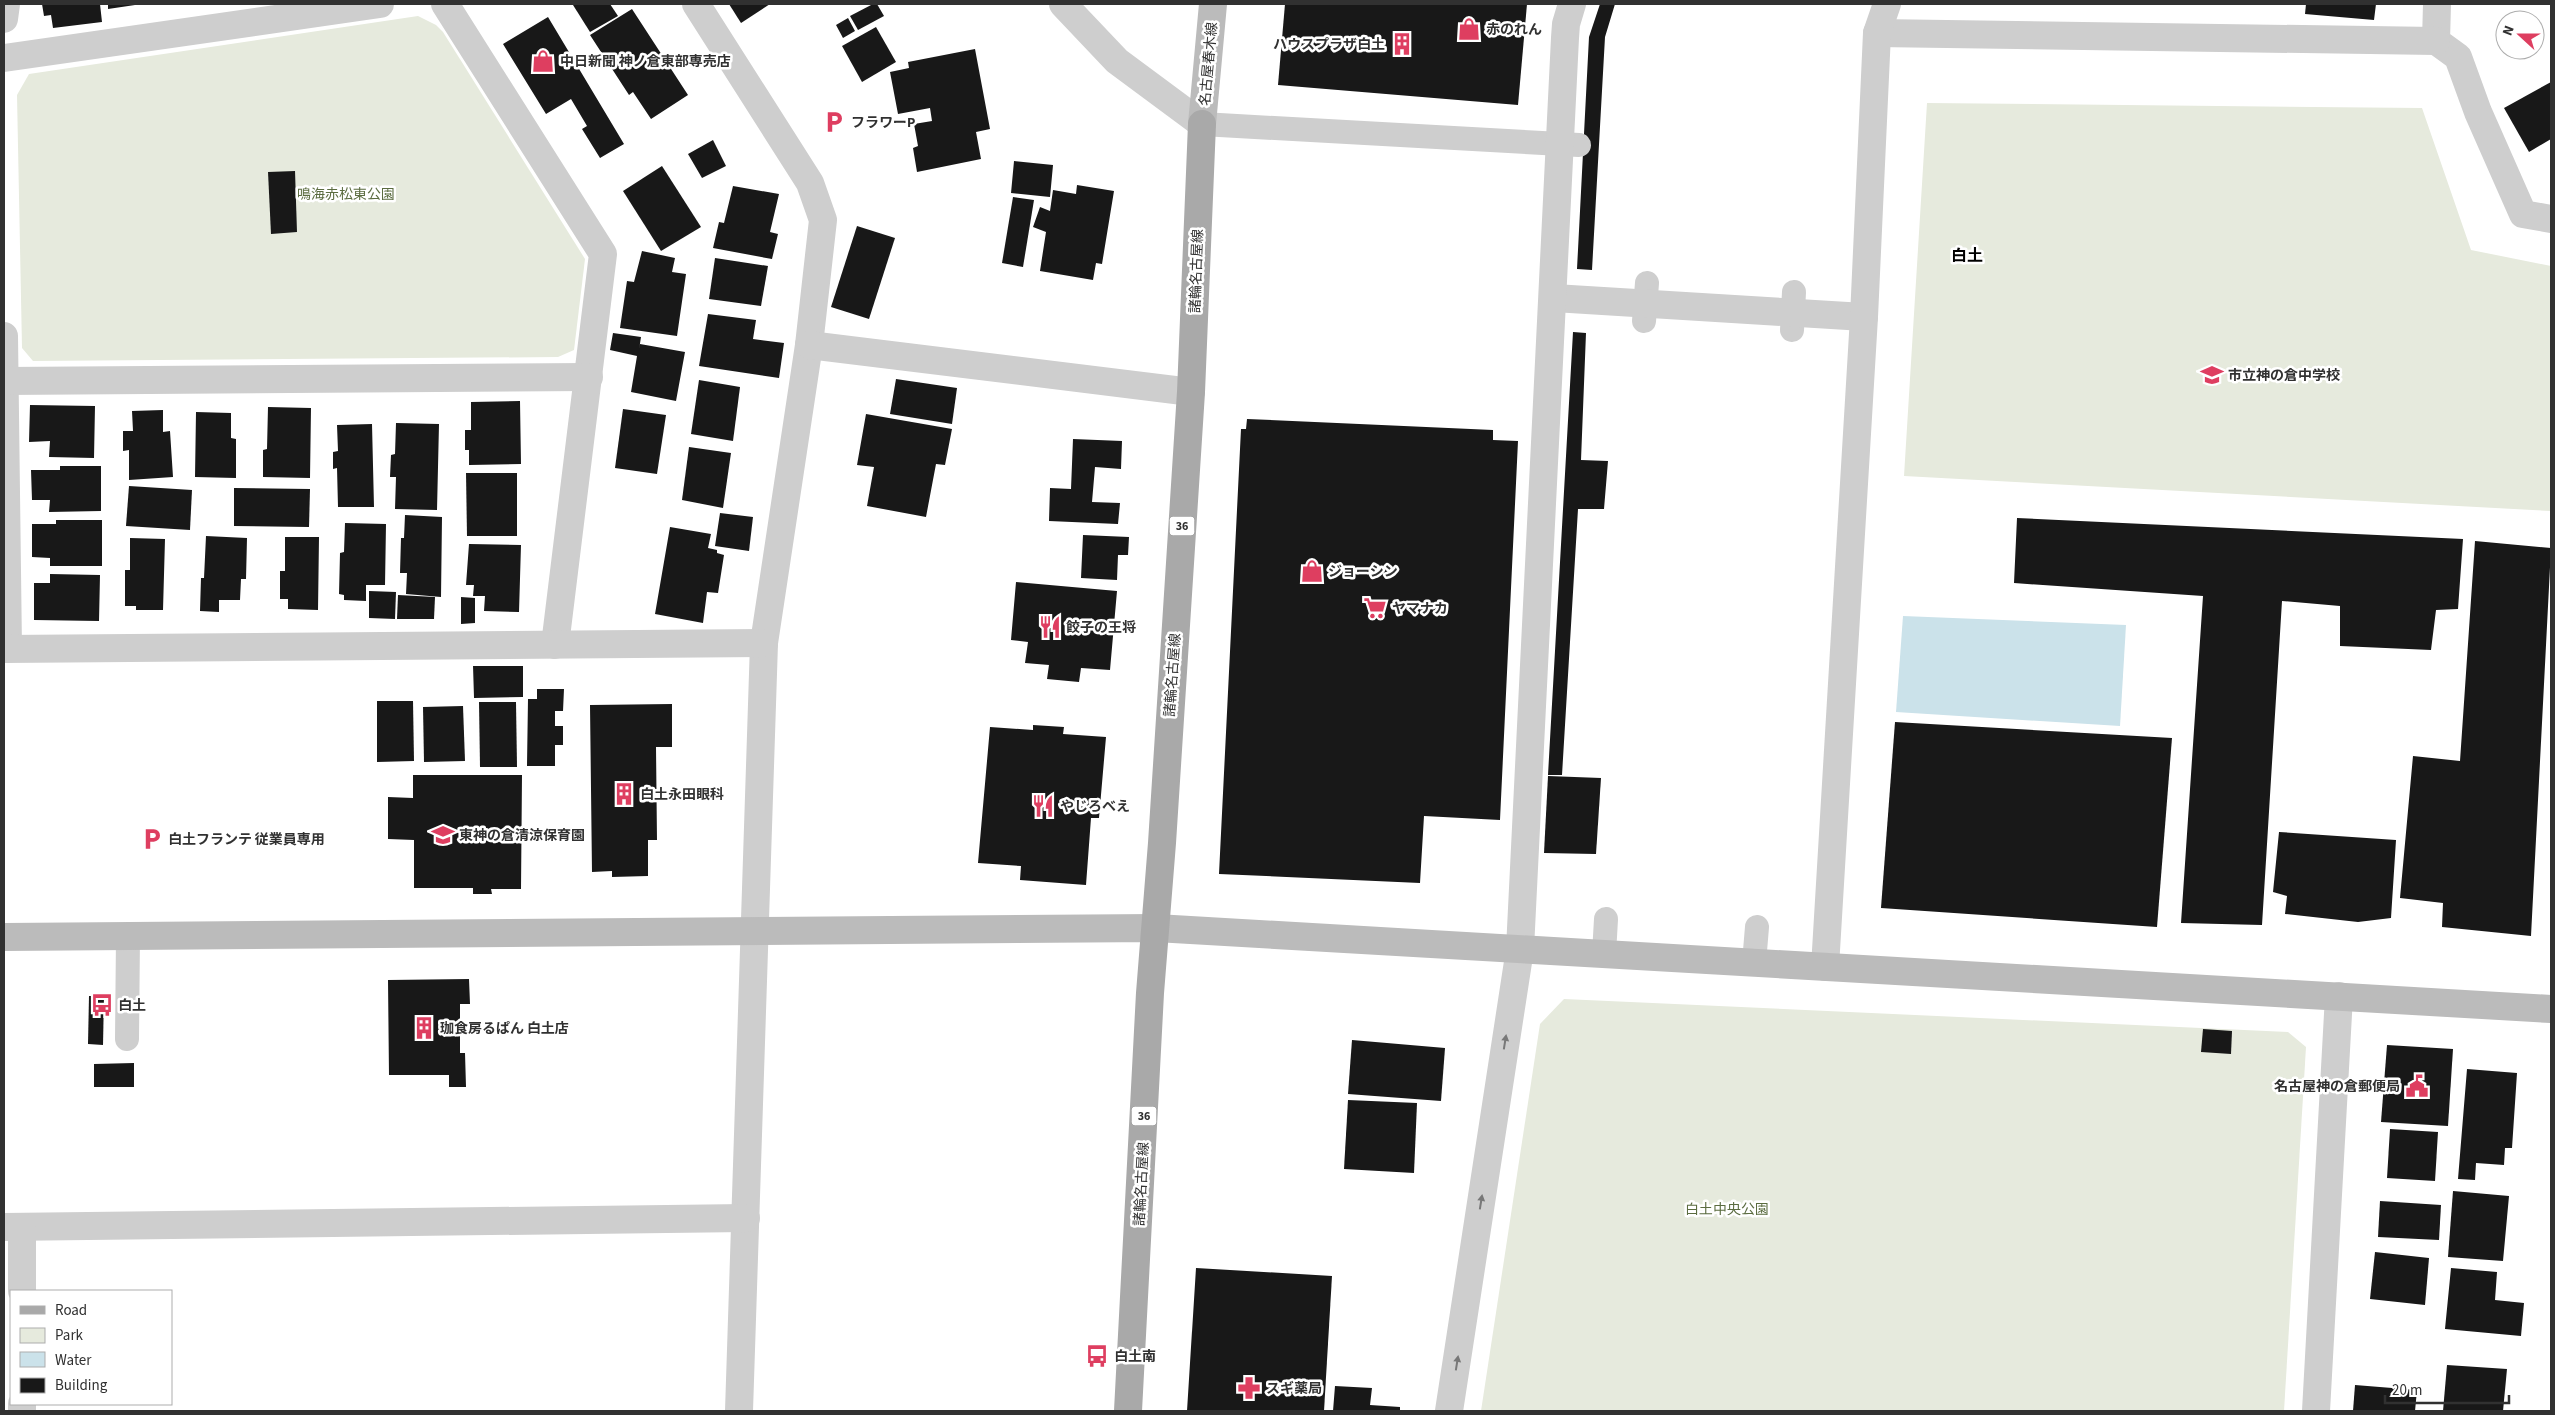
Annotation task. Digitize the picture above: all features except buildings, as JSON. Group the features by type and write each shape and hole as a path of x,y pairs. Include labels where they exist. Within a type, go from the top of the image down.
{"main road":[{"name":"諸輪名古屋線","path":"1128,1411 1150,993 1156,928 1191,392 1202,124"}],"street":[{"path":"4,19 6,4"},
{"path":"4,58 380,4"},
{"path":"445,4 603,254 555,645"},
{"path":"696,4 810,183 824,220 809,345 764,643 739,1411"},
{"path":"1063,4 1117,61 1202,124"},
{"name":"名古屋春木線","path":"1202,124 1213,4"},
{"path":"1449,1411 1520,949 1554,298 1569,145 1566,24 1572,4"},
{"path":"1825,967 1864,317 1877,33 1887,4"},
{"path":"2436,41 2437,4"},
{"path":"1877,33 2436,41 2458,57 2478,112 2523,214 2551,219"},
{"path":"1554,298 1646,302 1864,317"},
{"path":"4,336 6,649 764,643"},
{"path":"809,345 1191,392"},
{"path":"4,380 589,377"},
{"path":"4,938 1156,928 2551,1009"},
{"path":"2316,1411 2339,996"},
{"path":"22,1290 13,1227 746,1218"}],"lane":[{"path":"1202,124 1569,145"},
{"path":"1604,954 1606,919"},
{"path":"1754,963 1757,927"},
{"path":"127,1039 128,936"}],"green space":[{"name":"鳴海赤松東公園","path":"418,16 436,25 443,32 585,259 574,350 558,357 33,361 22,348 17,95 29,74"},
{"path":"1927,103 2422,108 2471,250 2551,266 2551,511 1904,476"},
{"name":"白土中央公園","path":"1564,999 2288,1032 2306,1047 2284,1411 1481,1411 1540,1024"}],"water":[{"path":"1903,616 2126,625 2120,726 1896,712"}],"place":[{"name":"赤のれん","path":"1469,29"},
{"name":"ハウスプラザ白土","path":"1402,44"},
{"name":"中日新聞 神ノ倉東部専売店","path":"543,61"},
{"name":"フラワーP","path":"834,122"},
{"name":"市立神の倉中学校","path":"2212,375"},
{"name":"ジョーシン","path":"1312,571"},
{"name":"ヤマナカ","path":"1375,608"},
{"name":"餃子の王将","path":"1050,627"},
{"name":"白土永田眼科","path":"624,794"},
{"name":"やじろべえ","path":"1043,806"},
{"name":"東神の倉清涼保育園","path":"443,835"},
{"name":"白土フランテ 従業員専用","path":"152,839"},
{"name":"白土","path":"102,1005"},
{"name":"珈食房るぱん 白土店","path":"424,1028"},
{"name":"名古屋神の倉郵便局","path":"2417,1086"},
{"name":"白土南","path":"1097,1356"},
{"name":"スギ薬局","path":"1249,1388"}],"district":[{"name":"白土","path":"1967,255"}]}
